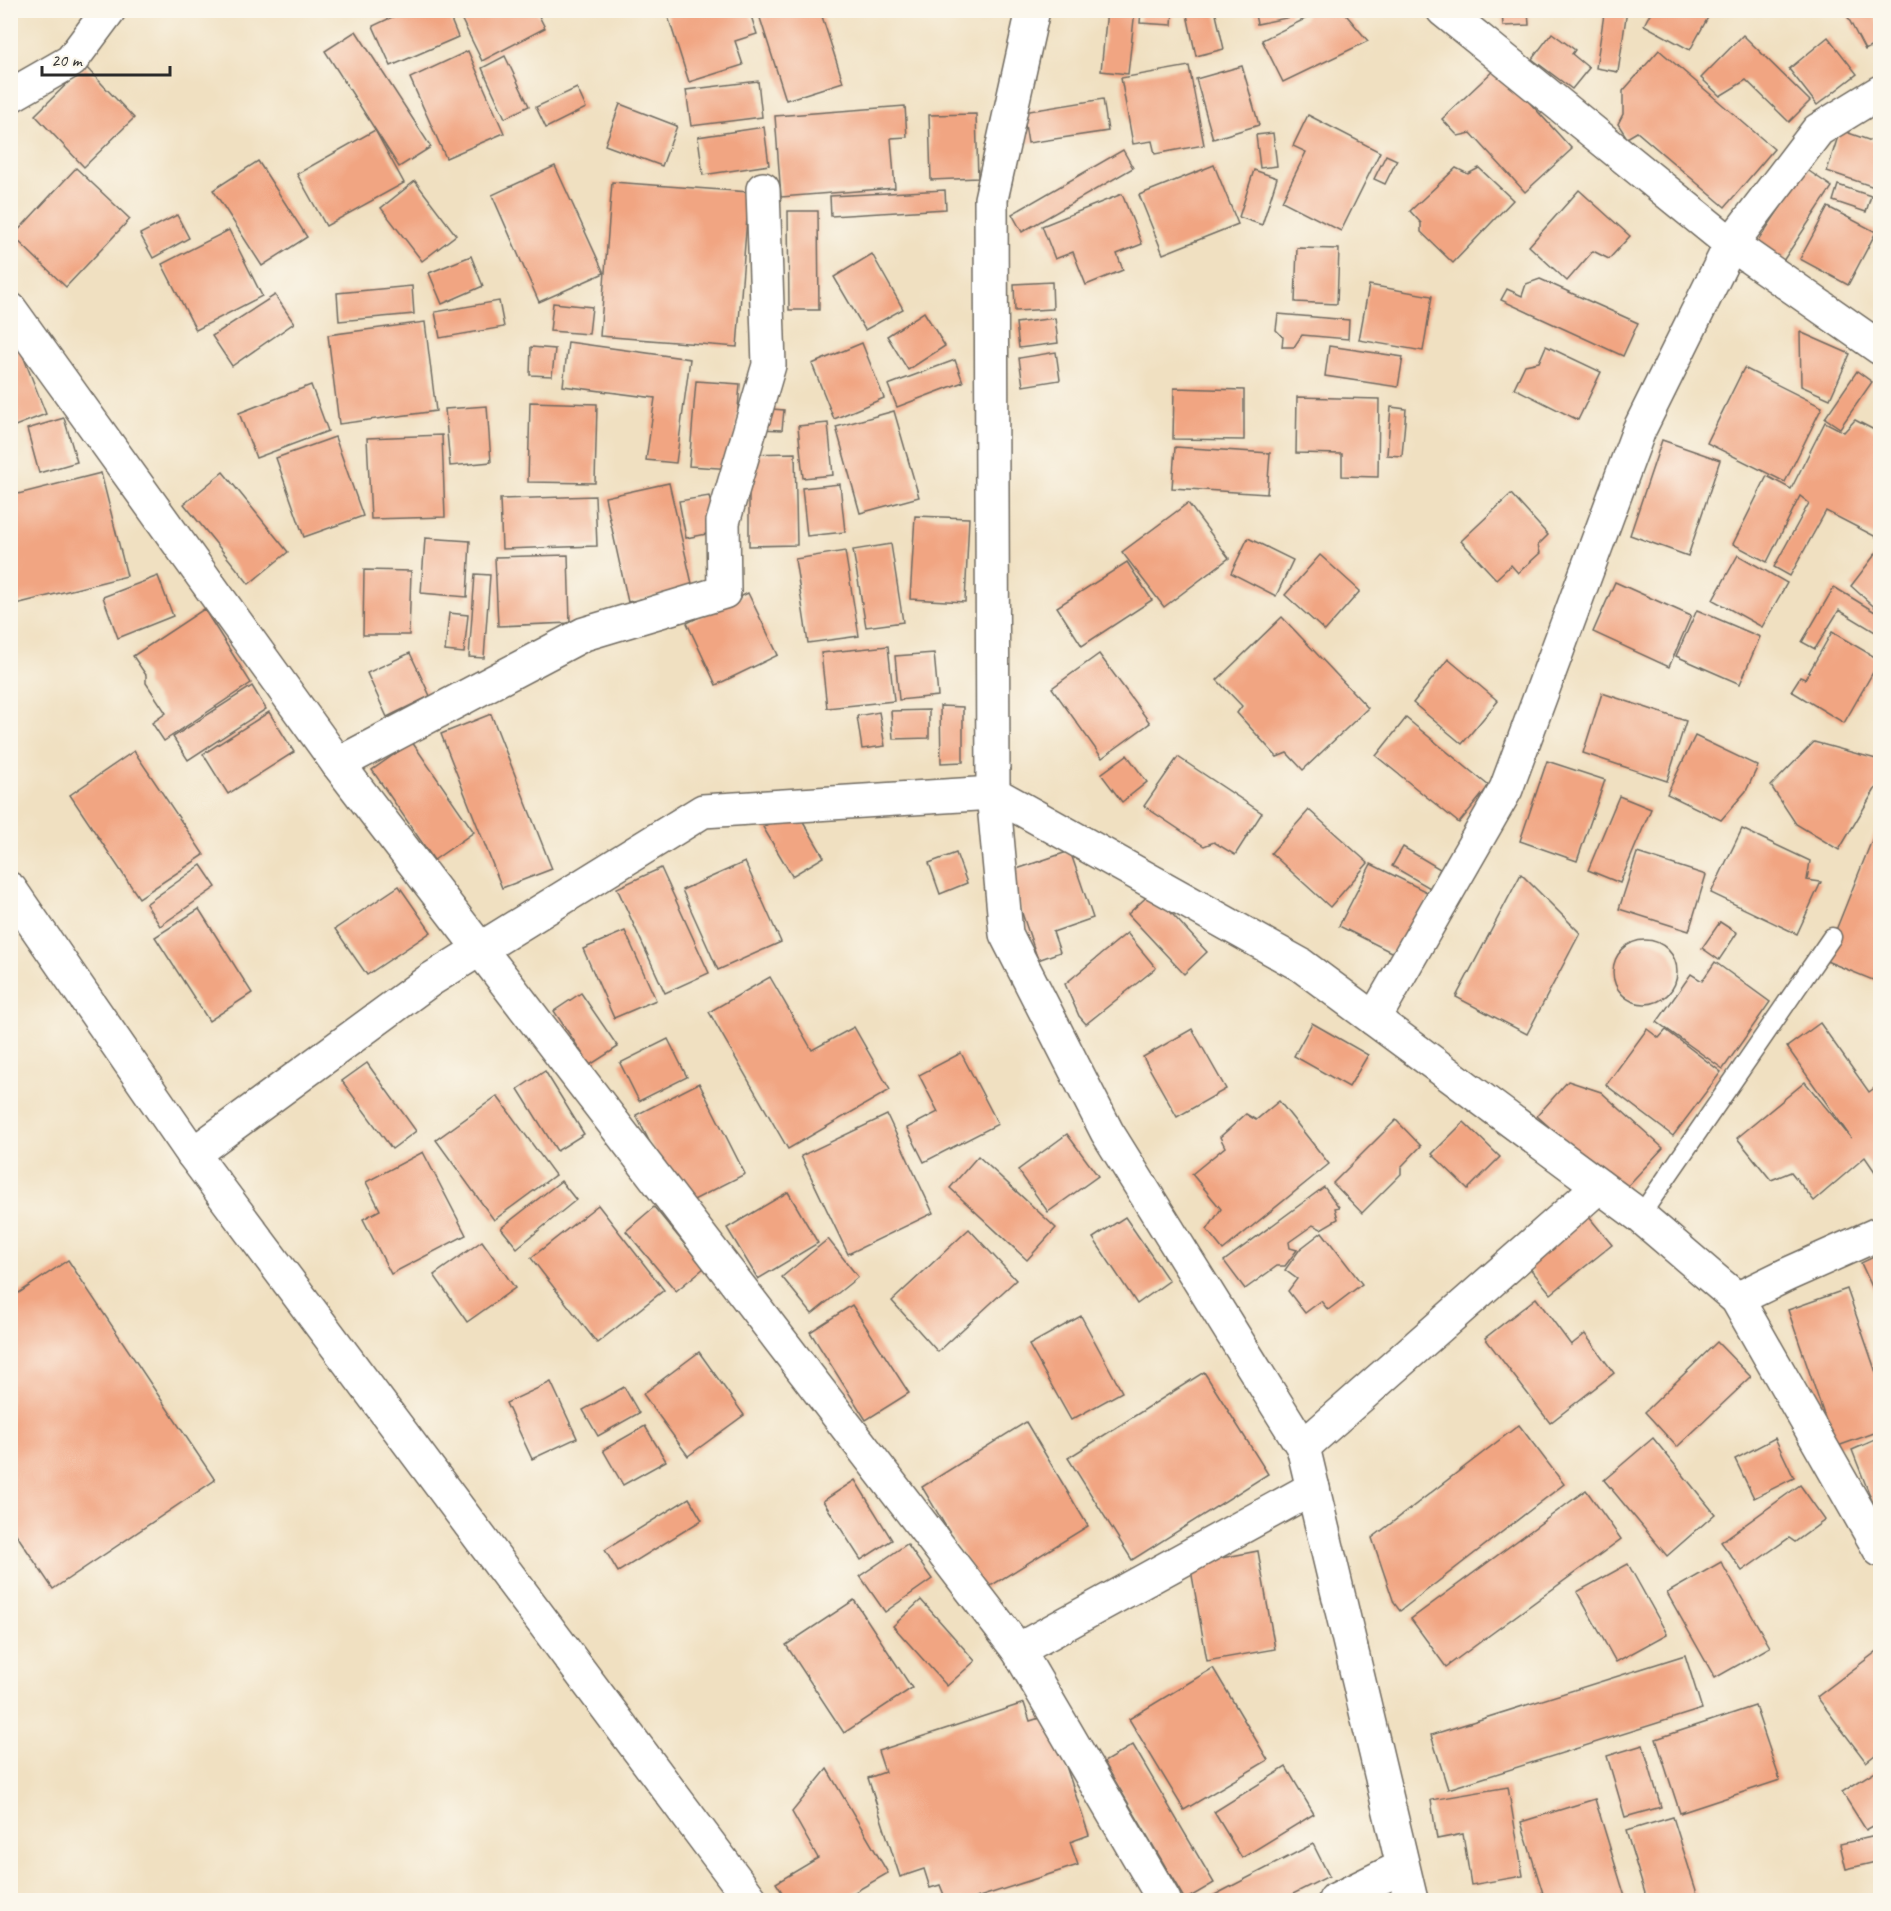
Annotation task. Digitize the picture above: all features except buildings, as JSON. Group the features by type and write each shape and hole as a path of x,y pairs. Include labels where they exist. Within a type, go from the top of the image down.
{"street":[{"path":"10,96 71,62 109,10"},
{"path":"1033,10 991,199 993,793 1005,934 1107,1132 1303,1447 1411,1900"},
{"path":"1443,10 1731,244 1881,348"},
{"path":"1374,1019 1506,789 1639,430 1731,244 1818,130 1881,93"},
{"path":"338,764 584,634 724,592 723,522 769,365 763,189"},
{"path":"10,309 338,764 1018,1650 1164,1900"},
{"path":"193,1154 430,980 703,811 993,793 1301,964 1640,1216 1737,1299 1881,1550"},
{"path":"10,889 193,1154 751,1900"},
{"path":"1303,1447 1599,1186"},
{"path":"1737,1299 1881,1233"},
{"path":"1018,1650 1313,1488"},
{"path":"1335,1900 1402,1867"}],"lane":[{"path":"1640,1216 1832,937"}]}
